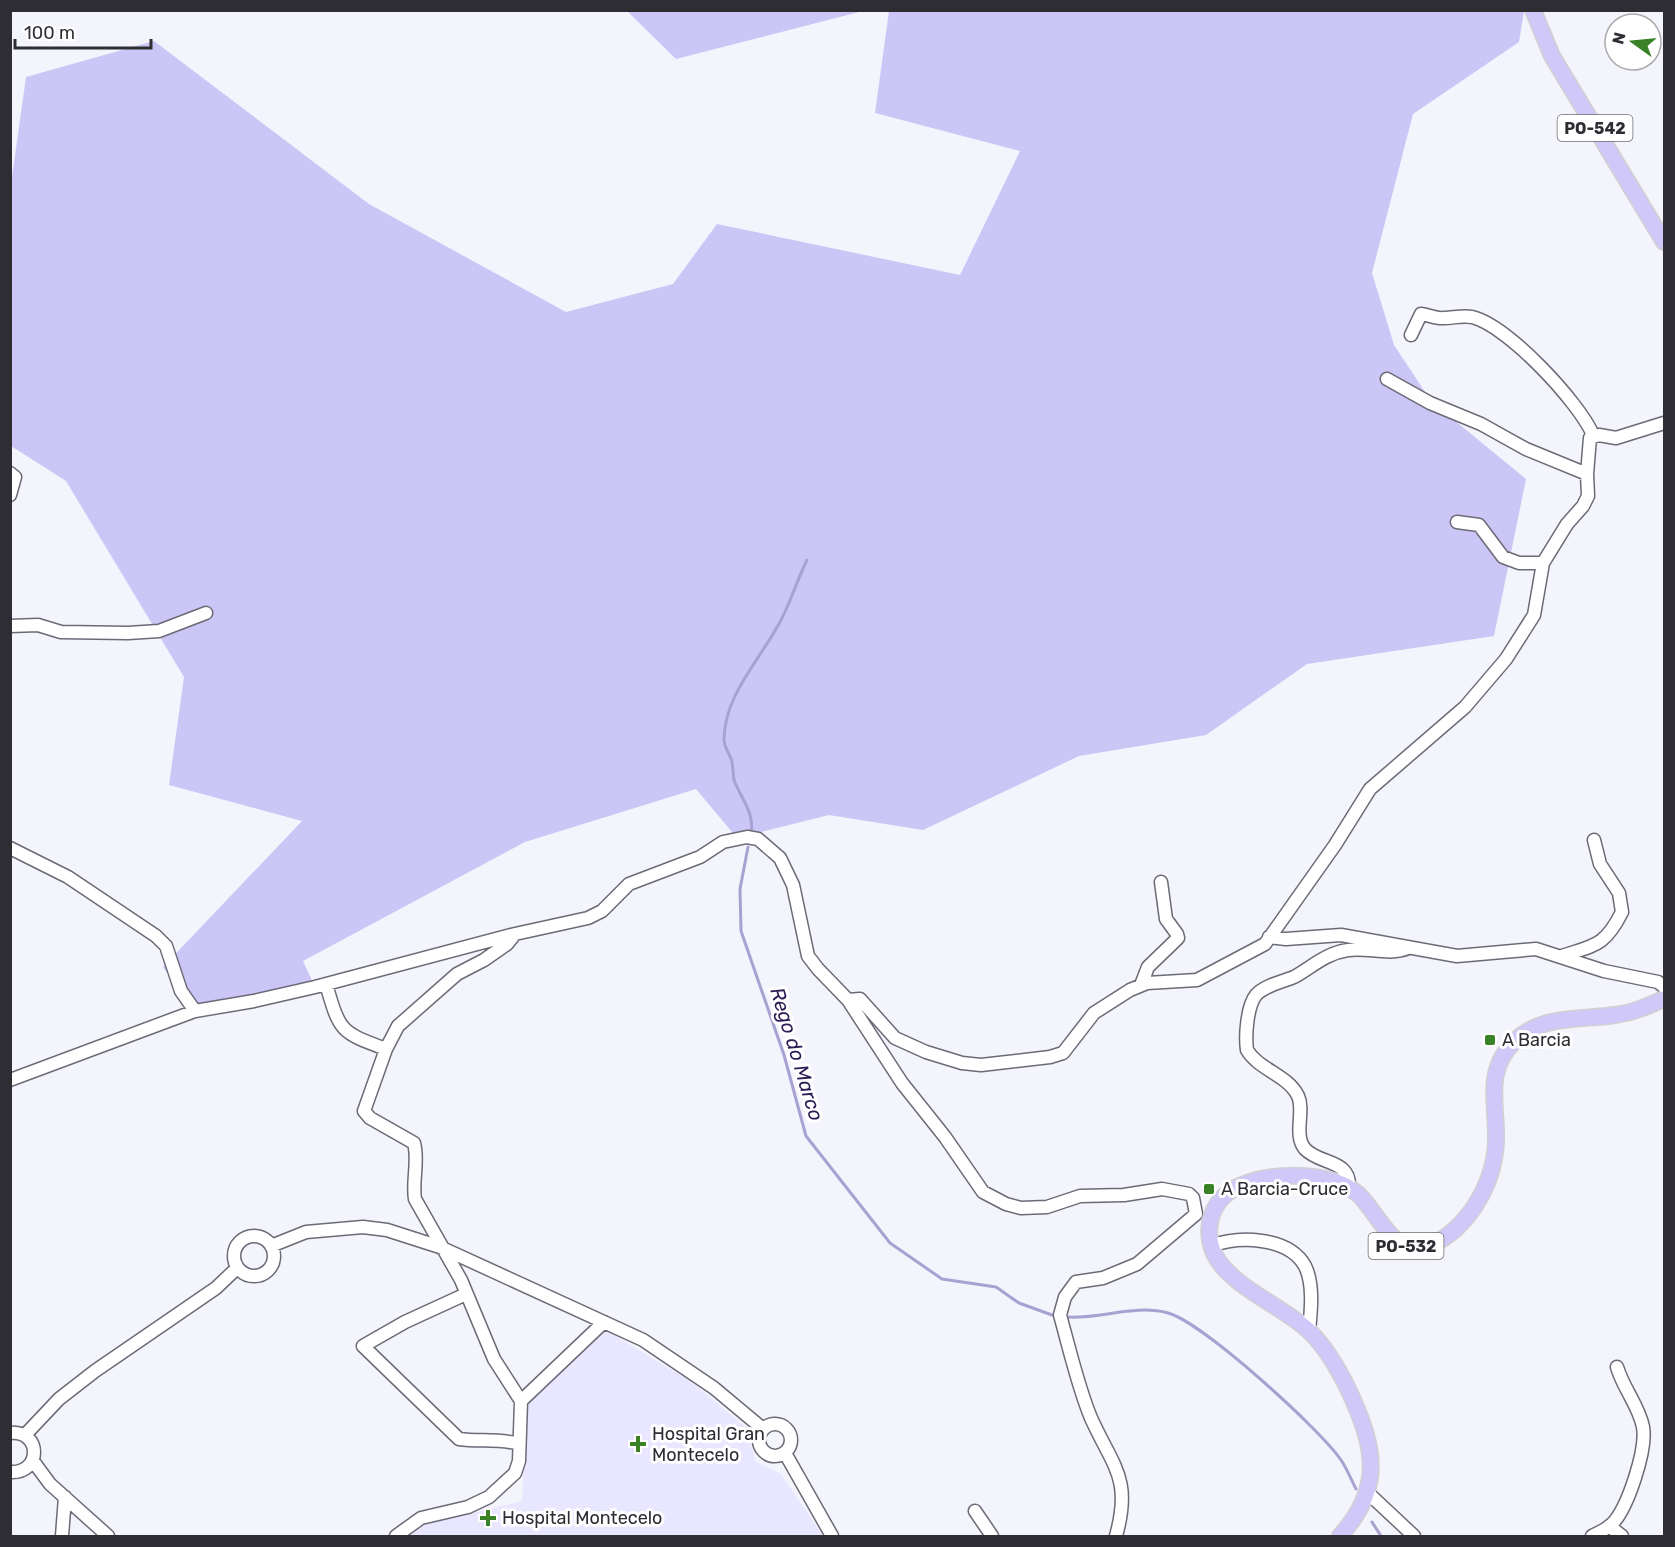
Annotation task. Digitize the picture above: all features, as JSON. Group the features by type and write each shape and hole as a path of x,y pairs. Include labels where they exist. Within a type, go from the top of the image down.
{"main road":[{"name":"PO-542","path":"1533,10 1552,56 1665,243"},
{"name":"PO-532","path":"1211,1246 1208,1228 1214,1209 1222,1199 1240,1185 1269,1178 1307,1176 1330,1180 1349,1188 1369,1205 1388,1233 1402,1245 1416,1249 1432,1245 1462,1223 1485,1187 1495,1156 1493,1101 1495,1075 1500,1062 1515,1041 1527,1031 1544,1023 1628,1013 1665,999"},
{"path":"1211,1246 1224,1268 1238,1281 1309,1331 1345,1383 1365,1429 1372,1470 1368,1493 1357,1515 1340,1536"}],"street":[{"path":"1412,335 1421,314 1442,319 1463,316 1478,319 1542,367 1586,417 1593,435"},
{"path":"1387,379 1430,403 1481,424 1526,449 1587,474"},
{"path":"1593,435 1616,438 1665,423"},
{"path":"849,1000 860,999 885,1029 908,1045 963,1063 981,1065 1050,1057 1063,1053 1094,1013 1141,985 1197,980 1265,944 1335,845 1370,789 1465,706 1506,659 1534,615 1543,563 1567,524 1583,506 1589,488 1587,474 1590,438 1593,435"},
{"path":"10,473 15,477 10,495"},
{"path":"1457,522 1479,525 1503,557 1519,563 1543,563"},
{"path":"10,626 38,625 61,632 159,631 206,613"},
{"path":"10,1080 195,1011 254,1001 326,984 515,934 588,918 602,911 629,884 700,857 732,838 758,839 780,858 788,871 808,956 849,1000 902,1083 945,1137 983,1192 994,1199 1021,1208 1035,1208 1080,1196 1124,1195 1162,1189 1189,1194 1193,1198 1196,1215 1150,1255 1119,1272 1076,1282 1068,1290 1061,1308 1060,1315 1091,1417 1111,1452 1122,1485 1121,1519 1116,1536"},
{"path":"1562,956 1584,951 1601,941 1622,912 1619,893 1600,864 1594,840"},
{"path":"10,848 68,877 156,936 166,946 182,991 195,1011"},
{"path":"1141,985 1148,967 1178,938 1178,934 1166,919 1161,882"},
{"path":"396,1536 421,1518 468,1507 489,1497 515,1473 521,1401 494,1359 461,1280 415,1199 412,1184 416,1151 414,1143 370,1118 364,1111 386,1049 398,1026 457,974 484,960 507,944 515,934"},
{"path":"1269,938 1287,939 1341,934 1457,956 1536,949 1604,971 1649,980 1665,987"},
{"path":"1349,1188 1350,1180 1345,1170 1304,1147 1300,1139 1300,1104 1297,1093 1260,1066 1247,1050 1251,1006 1257,995 1264,989 1295,976 1333,954 1347,950 1399,952 1408,948"},
{"path":"326,984 338,1023 344,1030 351,1036 386,1049"},
{"path":"271,1246 306,1232 363,1227 387,1230 440,1246 643,1341 714,1388 763,1429"},
{"path":"262,1238 271,1246 274,1259 267,1271 248,1276 237,1268 234,1262 235,1249 243,1239 262,1238"},
{"path":"1211,1246 1237,1240 1268,1242 1295,1255 1307,1272 1311,1312 1309,1331"},
{"path":"25,1435 59,1399 216,1288 237,1268"},
{"path":"466,1294 405,1322 363,1346 459,1438 476,1441 499,1440 519,1444"},
{"path":"521,1401 604,1322"},
{"path":"1592,1536 1609,1526 1622,1510 1644,1440 1640,1416 1625,1389 1617,1367"},
{"path":"778,1424 787,1430 790,1444 784,1453 775,1456 765,1453 759,1439 763,1429 778,1424"},
{"path":"10,1433 25,1435 34,1446 33,1461 50,1484 108,1536"},
{"path":"784,1453 832,1536"},
{"path":"17,1471 33,1461"},
{"path":"17,1471 50,1484"},
{"path":"1368,1493 1414,1536"},
{"path":"62,1536 65,1497"},
{"path":"975,1511 992,1536"},
{"path":"1609,1526 1622,1536"}],"shaded area":[{"path":"627,11 863,11 676,59"},
{"path":"889,11 1524,11 1519,42 1413,114 1372,273 1394,345 1431,401 1526,479 1494,636 1307,664 1206,735 1079,756 923,830 829,815 737,838 696,789 525,842 303,961 315,987 195,1011 163,967 302,821 169,785 184,677 66,481 11,446 10,191 26,77 154,41 369,204 566,312 673,284 717,224 960,275 1020,151 875,113"},
{"name":"Hospital Gran Montecelo","path":"604,1329 690,1381 746,1427 756,1462 781,1474 823,1536 400,1536 427,1524 522,1501 527,1402"}],"waterway":[{"name":"Rego do Marco","path":"751,832 751,818 734,780 732,762 724,743 726,723 738,691 783,616 807,560"},
{"name":"Rego do Marco","path":"748,847 740,889 741,931 784,1055 806,1136 890,1243 942,1279 996,1287 1019,1303 1052,1315"},
{"name":"Rego do Marco","path":"1068,1317 1143,1310 1168,1313 1184,1321 1232,1355 1310,1425 1341,1460 1356,1489"},
{"name":"Rego do Marco","path":"1372,1522 1381,1536"}],"place":[{"name":"A Barcia","path":"1490,1040"},
{"name":"A Barcia-Cruce","path":"1209,1189"},
{"name":"Hospital Gran Montecelo","path":"638,1444"},
{"name":"Hospital Montecelo","path":"488,1518"}]}
